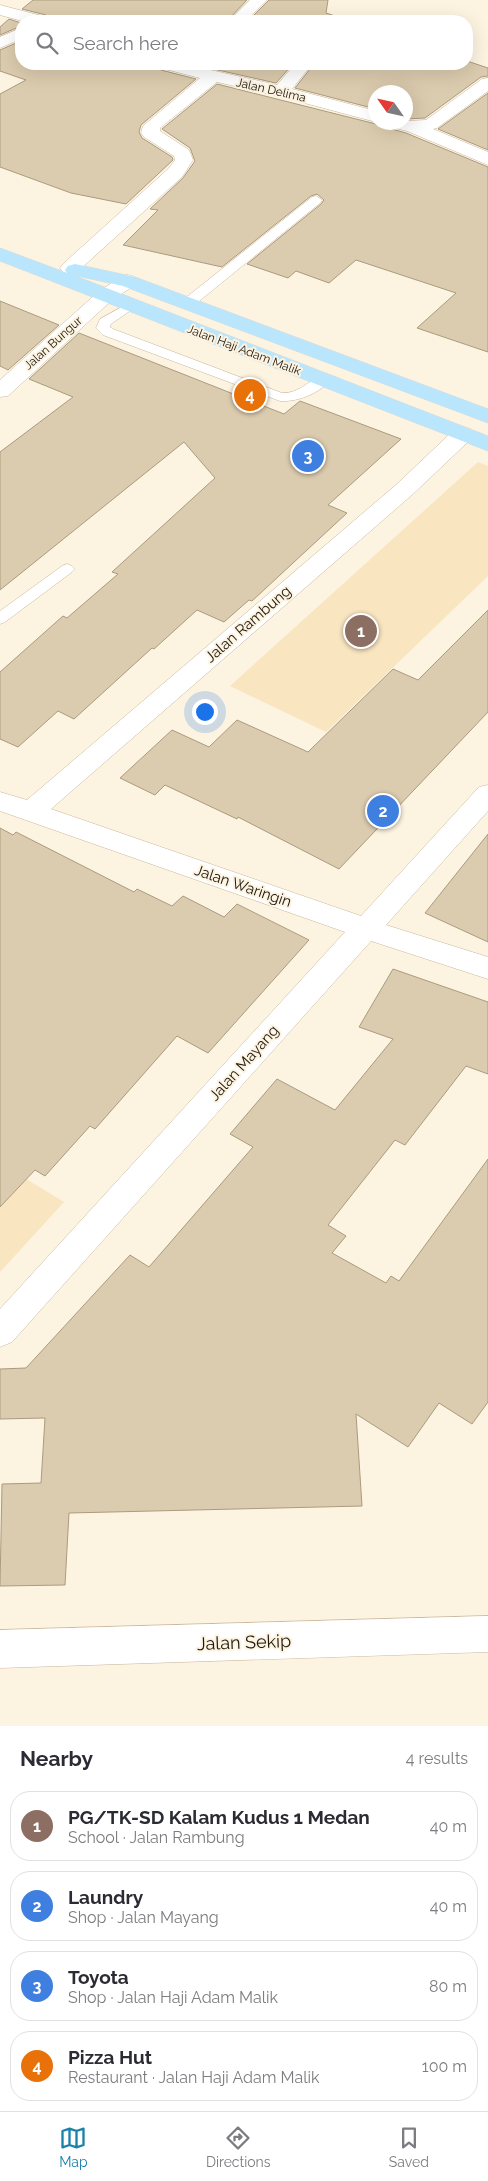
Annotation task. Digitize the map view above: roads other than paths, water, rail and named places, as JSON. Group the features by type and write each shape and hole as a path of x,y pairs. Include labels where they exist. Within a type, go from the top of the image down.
{"main road":[{"name":"Jalan Haji Adam Malik","path":"0,241 83,273 128,281 488,416"},
{"name":"Jalan Haji Adam Malik","path":"0,254 488,444"}],"street":[{"path":"243,15 259,0"},
{"path":"0,10 18,15"},
{"path":"0,43 15,36"},
{"name":"Jalan Delima","path":"198,70 213,76 281,91 368,115"},
{"path":"281,91 299,70"},
{"path":"70,268 175,173 184,160 183,154 155,138 150,132 152,126 213,76"},
{"path":"413,127 432,124 488,83"},
{"path":"413,127 488,158"},
{"name":"Jalan Bungur","path":"0,390 105,296 128,281"},
{"name":"Jalan Rambung","path":"32,811 405,489 462,434"},
{"name":"Jalan Mayang","path":"0,1332 488,794"},
{"name":"Jalan Waringin","path":"0,801 367,929 488,968"},
{"name":"Jalan Sekip","path":"0,1649 488,1634"}],"lane":[{"path":"188,303 316,200"},
{"path":"132,306 105,322 103,328 108,332 280,397 289,398 296,396 323,380"},
{"path":"0,619 67,569"}],"place":[{"name":"Pizza Hut","path":"250,395"},
{"name":"Toyota","path":"308,456"},
{"name":"PG/TK-SD Kalam Kudus 1 Medan","path":"361,631"},
{"name":"Laundry","path":"383,811"}]}
